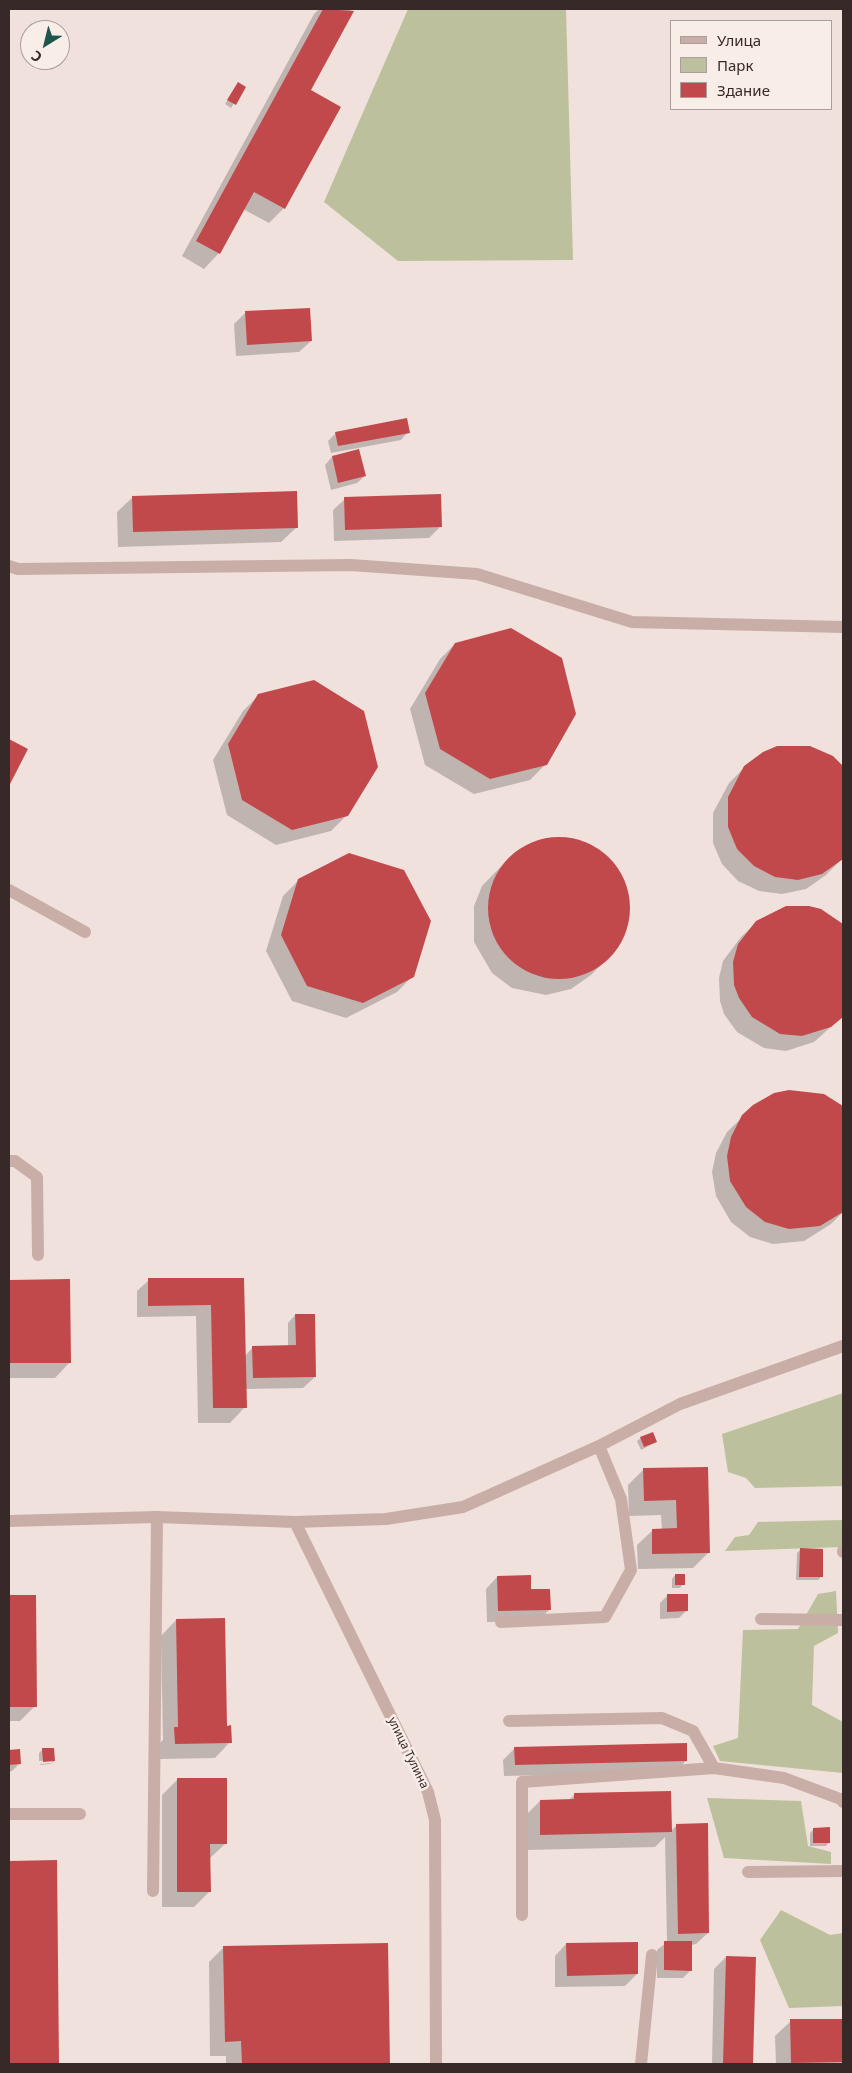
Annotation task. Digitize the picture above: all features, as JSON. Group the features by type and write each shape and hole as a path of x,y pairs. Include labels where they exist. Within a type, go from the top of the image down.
{"street":[{"path":"9,566 18,569 351,565 477,574 632,622 843,626"},
{"path":"9,890 85,932"},
{"path":"9,1161 15,1161 37,1177 38,1255"},
{"path":"9,1521 157,1517 295,1522 386,1519 463,1507 599,1446 680,1404 843,1346"},
{"path":"501,1622 605,1617 609,1610 631,1570 621,1499 599,1446"},
{"path":"153,1891 157,1517"},
{"name":"улица Тулина","path":"295,1522 428,1792 434,1820 436,2064"},
{"path":"761,1620 843,1620"},
{"path":"509,1721 662,1718 692,1731 714,1768"},
{"path":"522,1915 522,1782 714,1768 784,1778 843,1800 843,1802"},
{"path":"9,1814 80,1814"},
{"path":"748,1872 843,1871"},
{"path":"641,2064 652,1955"}],"green space":[{"path":"408,9 566,9 573,260 398,261 324,202"},
{"path":"843,1393 843,1486 755,1488 746,1478 728,1472 722,1434"},
{"path":"843,1520 843,1547 725,1551 735,1537 749,1535 758,1522"},
{"path":"836,1591 838,1633 814,1646 812,1705 843,1722 843,1773 720,1761 713,1746 738,1738 743,1630 798,1629 818,1594"},
{"path":"707,1798 801,1801 808,1846 831,1852 831,1864 724,1858"},
{"path":"781,1910 830,1935 843,1933 843,2006 789,2008 760,1940"}],"building":[{"path":"323,9 354,11 311,90 341,107 285,209 254,192 220,254 196,241"},
{"path":"238,82 246,87 236,105 227,100"},
{"path":"310,308 312,341 247,345 245,311"},
{"path":"407,418 410,433 338,446 335,432"},
{"path":"359,449 366,476 338,483 332,456"},
{"path":"297,491 298,528 133,532 132,496"},
{"path":"441,494 442,527 345,530 344,497"},
{"path":"511,628 562,658 576,714 547,765 490,779 440,749 425,693 455,643"},
{"path":"314,680 364,711 378,767 348,816 292,830 242,800 228,744 258,694"},
{"path":"9,739 28,749 9,786"},
{"path":"777,746 810,746 833,756 843,766 843,859 822,874 798,880 775,877 754,866 737,849 728,827 728,797 744,766 763,752"},
{"path":"559,837 573,838 586,842 609,858 625,881 629,894 629,922 625,935 609,958 586,974 573,978 559,979 545,978 532,974 509,958 493,935 489,922 488,908 489,894 493,881 509,858 532,842 545,838"},
{"path":"349,853 404,870 431,921 414,977 363,1003 307,986 281,935 298,879"},
{"path":"786,906 809,906 821,909 843,924 843,1017 831,1027 802,1036 780,1034 752,1017 739,998 734,985 733,962 738,944 756,921"},
{"path":"789,1090 824,1094 843,1106 843,1212 820,1226 789,1229 765,1222 746,1207 730,1181 727,1156 731,1137 742,1115 753,1105 774,1093"},
{"path":"148,1278 244,1278 247,1408 213,1408 211,1305 148,1306"},
{"path":"70,1279 71,1363 9,1363 9,1280"},
{"path":"295,1314 315,1314 316,1377 253,1378 252,1346 296,1345"},
{"path":"653,1432 657,1442 644,1447 640,1437"},
{"path":"708,1467 710,1553 652,1554 652,1529 677,1528 676,1500 644,1501 643,1468"},
{"path":"800,1548 823,1549 823,1577 799,1577"},
{"path":"675,1574 685,1574 685,1585 675,1585"},
{"path":"531,1575 531,1589 550,1589 551,1610 498,1611 497,1576"},
{"path":"667,1594 688,1594 688,1611 667,1612"},
{"path":"9,1595 36,1595 37,1707 9,1707"},
{"path":"225,1618 227,1726 231,1725 232,1743 175,1744 174,1727 178,1727 176,1619"},
{"path":"687,1743 687,1761 515,1765 514,1747"},
{"path":"42,1748 54,1748 55,1761 43,1762"},
{"path":"20,1749 21,1764 9,1765 9,1750"},
{"path":"177,1778 227,1778 227,1844 210,1844 211,1892 177,1892"},
{"path":"671,1791 672,1832 540,1835 540,1800 574,1799 574,1793"},
{"path":"708,1823 709,1933 678,1934 676,1824"},
{"path":"830,1827 830,1843 813,1843 813,1828"},
{"path":"57,1860 59,2064 9,2064 9,1861"},
{"path":"664,1941 692,1941 692,1971 664,1970"},
{"path":"638,1942 638,1974 567,1976 566,1943"},
{"path":"388,1943 390,2064 242,2064 241,2041 225,2042 223,1946"},
{"path":"726,1956 756,1957 753,2064 723,2064"},
{"path":"790,2019 843,2019 843,2062 791,2063"}]}
